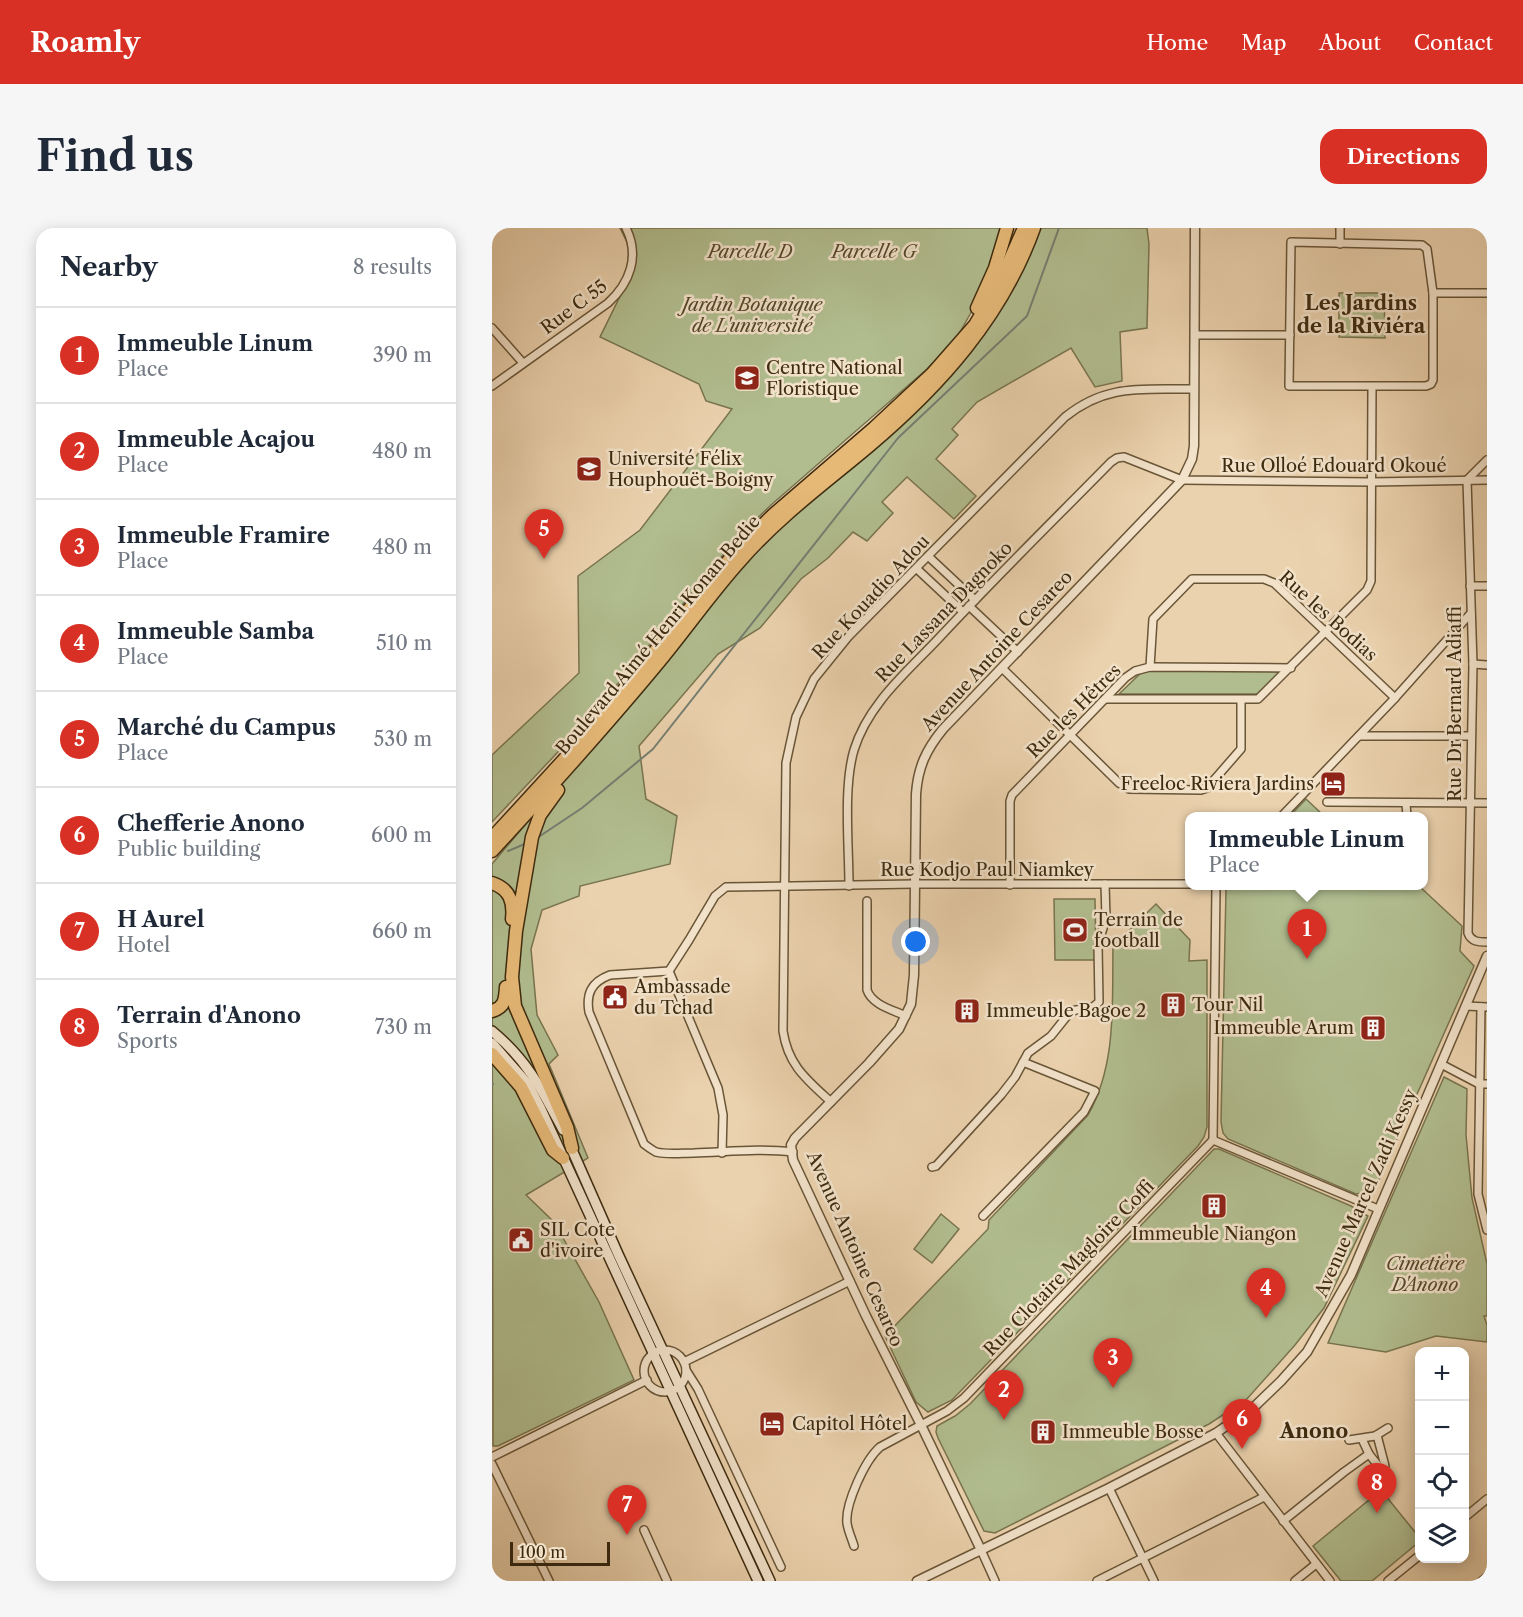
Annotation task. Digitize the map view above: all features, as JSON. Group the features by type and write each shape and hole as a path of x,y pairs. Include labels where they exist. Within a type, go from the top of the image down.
{"highway":[{"path":"960,341 995,268 1007,228"},
{"name":"Boulevard Aimé Henri Konan Bedie","path":"492,851 498,839 592,729 738,549 932,374 975,325 1000,282 1024,228"},
{"name":"Boulevard Aimé Henri Konan Bedie","path":"498,839 578,759 740,560 782,518 909,411 953,364 990,317 1010,284 1034,228"},
{"path":"572,1148 567,1127 515,1006 512,992 516,931 532,837 540,816 570,775 578,759"},
{"path":"492,883 508,892 513,907 505,1002 501,1007 492,1011"},
{"path":"492,1054 521,1087 554,1150 563,1158"}],"main road":[{"path":"492,1031 523,1060 535,1076 572,1148 593,1199 770,1581"},
{"path":"492,1043 528,1084 758,1581"}],"street":[{"name":"Rue C 55","path":"492,386 620,292 631,270 633,257 632,243 626,228"},
{"name":"Avenue Antoine Cesareo","path":"981,1550 879,1343 793,1160 791,1145 795,1138 890,1041 906,1016 913,989 916,794 919,769 929,747 943,729 1182,480 1190,465 1194,446 1195,228"},
{"path":"1340,228 1340,244"},
{"path":"1291,242 1340,244 1422,245 1429,252 1433,292 1433,380 1431,384 1372,387 1289,386 1291,242"},
{"path":"1433,292 1487,293"},
{"path":"492,328 523,363"},
{"path":"1195,335 1290,335"},
{"path":"1106,699 1241,700 1262,697 1367,591 1371,580 1372,387"},
{"name":"Rue Kouadio Adou","path":"831,1102 791,1060 786,1050 783,1031 786,763 796,717 814,679 848,637 1078,406 1104,394 1120,390 1194,389"},
{"name":"Rue Lassana Dagnoko","path":"849,886 849,775 861,731 882,699 963,612 1111,462 1117,458 1132,460 1182,480"},
{"path":"1467,480 1487,460"},
{"name":"Rue Olloé Edouard Okoué","path":"1182,480 1372,482 1487,480"},
{"name":"Rue Dr Bernard Adiaffi","path":"1467,480 1473,664 1468,933 1475,941 1487,942"},
{"path":"929,557 967,593 972,603 1018,652"},
{"path":"917,569 963,612"},
{"name":"Rue les Bodias","path":"1150,667 1153,619 1192,579 1269,580 1395,698"},
{"path":"1470,586 1487,586"},
{"path":"956,605 967,593"},
{"path":"1286,812 1395,698 1471,613"},
{"path":"1473,664 1487,664"},
{"name":"Rue les Hêtres","path":"1010,885 1012,795 1125,678 1135,671 1150,667 1291,668"},
{"path":"1002,668 1119,783 1129,789 1201,790 1207,788 1241,749 1241,700"},
{"path":"1359,736 1471,736"},
{"path":"1327,802 1487,803"},
{"path":"1407,804 1407,812"},
{"path":"932,1167 936,1166 994,1104 1015,1077 1028,1053 1050,1036 1071,1011 1096,1005 1099,1002 1098,945 1106,918 1105,884"},
{"name":"Rue Kodjo Paul Niamkey","path":"669,971 719,891 733,886 1185,884"},
{"path":"1216,890 1213,1140 1378,1209"},
{"path":"867,901 867,990 869,996 875,1002 906,1016"},
{"name":"Avenue Marcel Zadi Kessy","path":"917,1581 1216,1433 1254,1407 1281,1381 1307,1352 1351,1275 1487,956"},
{"path":"722,1153 723,1115 720,1094 669,971 619,974 601,978 588,992 589,1012 645,1144 656,1152 722,1153 767,1149 793,1152"},
{"path":"1466,1006 1484,1007 1478,1194 1487,1230"},
{"path":"983,1216 1084,1112 1095,1091 1023,1062"},
{"path":"1441,1064 1483,1084"},
{"name":"Rue Clotaire Magloire Coffi","path":"854,1546 847,1522 854,1489 872,1454 880,1447 956,1405 964,1398 1213,1140"},
{"path":"1478,1194 1487,1194"},
{"path":"684,1362 850,1281"},
{"path":"686,1370 685,1379 671,1392 657,1390 647,1380 644,1371 647,1361 653,1354 663,1350 675,1353 684,1362 781,1567"},
{"path":"492,1457 647,1380"},
{"path":"1349,1440 1377,1435 1388,1428"},
{"path":"1216,1433 1330,1581"},
{"path":"1362,1439 1369,1454 1380,1468 1384,1468 1377,1435"},
{"path":"1283,1521 1369,1454"},
{"path":"492,1464 549,1581"},
{"path":"1108,1488 1154,1581"},
{"path":"1097,1581 1264,1497"},
{"path":"1469,1514 1487,1499"},
{"path":"644,1530 667,1581"},
{"path":"981,1550 995,1581"},
{"path":"1388,1581 1415,1558"},
{"path":"1295,1581 1316,1564"},
{"path":"1482,1581 1487,1577"}],"green space":[{"path":"620,228 1003,228 992,267 956,339 927,369 771,505 736,539 588,720 492,822 492,755 579,673 578,576 640,530 732,409 706,401 699,384 600,337 629,278 629,246"},
{"path":"1040,228 1147,228 1149,244 1147,328 1120,332 1122,381 1095,387 1071,348 977,402 952,429 958,435 936,459 976,496 954,519 907,477 882,502 893,513 867,541 853,532 828,558 801,579 760,628 718,654 639,746 646,799 677,816 670,864 580,886 579,896 542,910 531,949 537,1015 558,1055 549,1064 588,1158 526,1195 554,1222 599,1302 634,1380 498,1446 493,1446 492,864 667,657 751,551 977,340 1005,303"},
{"path":"1339,293 1384,293 1385,338 1339,337"},
{"path":"1284,670 1261,694 1119,694 1143,671"},
{"path":"1306,799 1320,812 1294,812"},
{"path":"1226,890 1423,890 1462,926 1460,951 1474,966 1374,1191 1356,1194 1228,1139 1223,1133 1221,1122"},
{"name":"Terrain de football","path":"1054,899 1095,899 1096,960 1055,960"},
{"path":"1156,904 1190,940 1189,961 1207,960 1207,1127 1204,1137 1198,1146 952,1400 928,1412 916,1402 885,1336 988,1229 989,1220 1088,1115 1104,1075 1108,1054 1111,1033 1113,946"},
{"name":"Cimetière D'Anono","path":"1444,1077 1467,1089 1466,1135 1472,1198 1487,1264 1487,1316 1484,1316 1487,1325 1487,1342 1436,1336 1386,1352 1328,1343"},
{"path":"1214,1149 1219,1149 1351,1206 1368,1216 1324,1308 1295,1345 1246,1400 1209,1424 995,1533 984,1531 938,1438 937,1426 970,1404"},
{"path":"941,1214 959,1229 932,1263 914,1249"},
{"path":"1381,1490 1415,1532 1415,1545 1372,1581 1341,1581 1313,1546"}],"waterway":[{"path":"537,838 582,808 653,749 898,438 1027,316 1059,228"},
{"path":"508,851 527,843"}],"place":[{"name":"Centre National Floristique","path":"747,378"},
{"name":"Université Félix Houphouët-Boigny","path":"589,469"},
{"name":"Marché du Campus","path":"544,559"},
{"name":"Freeloc Riviera Jardins","path":"1333,784"},
{"name":"Terrain de football","path":"1075,930"},
{"name":"Immeuble Linum","path":"1307,959"},
{"name":"Ambassade du Tchad","path":"615,997"},
{"name":"Tour Nil","path":"1173,1005"},
{"name":"Immeuble Bagoe 2","path":"967,1011"},
{"name":"Immeuble Arum","path":"1373,1028"},
{"name":"Immeuble Niangon","path":"1214,1206"},
{"name":"SIL Cote d'ivoire","path":"521,1240"},
{"name":"Immeuble Samba","path":"1266,1318"},
{"name":"Immeuble Framire","path":"1113,1388"},
{"name":"Immeuble Acajou","path":"1004,1420"},
{"name":"Capitol Hôtel","path":"772,1424"},
{"name":"Immeuble Bosse","path":"1043,1432"},
{"name":"Chefferie Anono","path":"1242,1449"},
{"name":"Terrain d'Anono","path":"1377,1513"},
{"name":"H Aurel","path":"627,1535"}],"district":[{"name":"Les Jardins de la Riviéra","path":"1361,314"},
{"name":"Anono","path":"1314,1431"}],"park label":[{"name":"Parcelle D","path":"750,252"},
{"name":"Parcelle G","path":"874,252"},
{"name":"Jardin Botanique de L'université","path":"752,316"}]}
